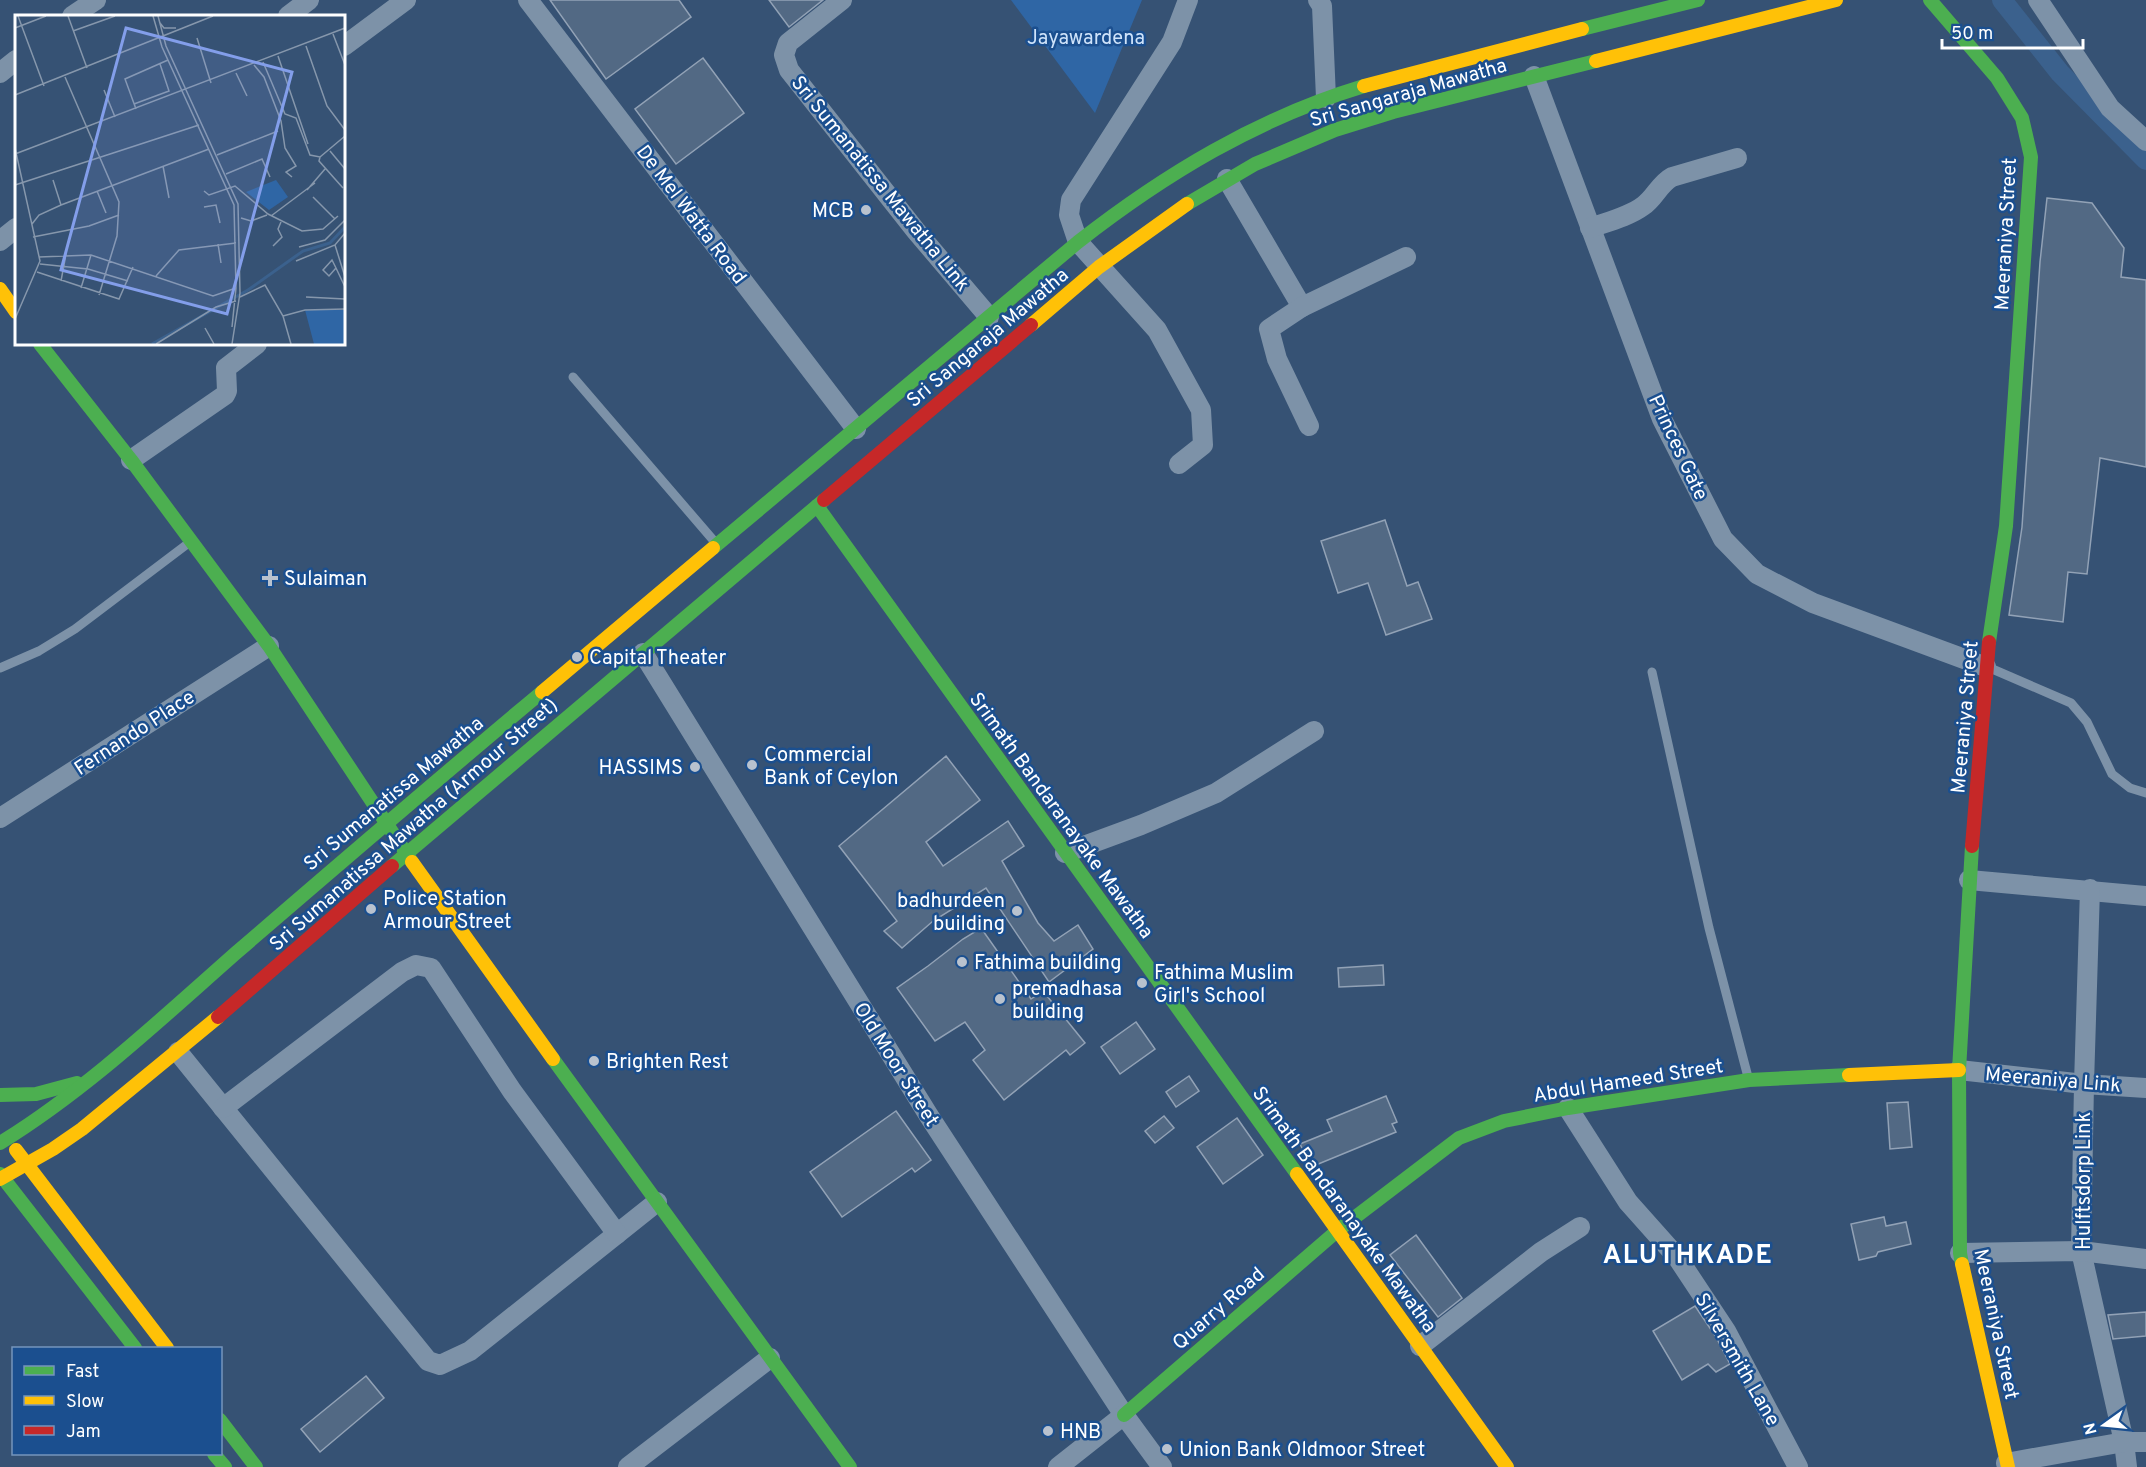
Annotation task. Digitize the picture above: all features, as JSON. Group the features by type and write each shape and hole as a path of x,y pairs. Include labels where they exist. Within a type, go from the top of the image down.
{"main road":[{"name":"Sri Sangaraja Mawatha","path":"802,473 1078,242 1151,187 1211,151 1274,119 1326,98 1386,78 1698,0"},
{"name":"Sri Sangaraja Mawatha","path":"817,506 1099,267 1179,209 1227,179 1279,152 1324,133 1397,111 1836,0"},
{"name":"Meeraniya Street","path":"1930,0 1997,78 2022,118 2031,157 2006,526 1986,667 1969,880 1959,1070 1960,1253 2007,1465"},
{"path":"0,289 15,311"},
{"path":"41,345 131,460 269,646 406,854 850,1467"},
{"name":"Sri Sumanatissa Mawatha","path":"3,1138 34,1122 87,1081 385,824 802,473"},
{"name":"Sri Sumanatissa Mawatha (Armour Street)","path":"1,1177 27,1164 82,1129 178,1052 406,854 817,506"},
{"name":"Srimath Bandaranayake Mawatha","path":"817,506 1507,1467"},
{"name":"Abdul Hameed Street","path":"1337,1231 1459,1138 1504,1120 1568,1107 1749,1080 1959,1070"},
{"path":"0,1095 36,1094 87,1081"},
{"path":"3,1138 27,1164 166,1347"},
{"path":"1,1177 134,1347"},
{"name":"Quarry Road","path":"1124,1415 1337,1231"},
{"path":"222,1423 256,1467"},
{"path":"215,1455 225,1467"}],"street":[{"path":"74,15 96,0"},
{"path":"289,15 309,0"},
{"path":"345,45 406,0"},
{"name":"De Mel Watta Road","path":"528,0 856,429"},
{"name":"Sri Sumanatissa Mawatha Link","path":"843,0 788,43 784,55 789,70 916,231 989,317"},
{"path":"1179,464 1203,445 1201,410 1158,330 1078,242 1069,215 1071,200 1172,42 1188,0"},
{"path":"1318,0 1322,6 1326,98"},
{"path":"2038,0 2110,108 2146,141"},
{"path":"0,73 15,61"},
{"name":"Princes Gate","path":"1534,76 1662,419 1723,539 1757,574 1813,603 1986,667"},
{"path":"1590,228 1642,207 1664,182 1672,177 1737,158"},
{"path":"1227,179 1302,307"},
{"path":"0,241 15,229"},
{"path":"1310,426 1277,358 1269,329 1302,307 1406,257"},
{"path":"131,460 225,395 227,391 226,368 256,345"},
{"name":"Fernando Place","path":"0,818 269,646"},
{"name":"Old Moor Street","path":"644,653 929,1116 1124,1415 1162,1467"},
{"path":"1065,853 1141,825 1216,793 1314,731"},
{"path":"1969,880 2146,896"},
{"name":"Hulftsdorp Link","path":"2090,890 2081,1251 2124,1442 2127,1467"},
{"path":"223,1108 402,972 416,964 431,968 512,1091 617,1234"},
{"path":"178,1052 428,1361 440,1365 470,1351 657,1202"},
{"name":"Meeraniya Link","path":"1959,1070 2084,1084 2146,1088"},
{"name":"Silversmith Lane","path":"1568,1107 1628,1202 1677,1257 1726,1331 1798,1467"},
{"path":"1420,1346 1541,1252 1580,1227"},
{"path":"1960,1253 2081,1251 2146,1260"},
{"path":"628,1467 770,1358"},
{"path":"1058,1467 1124,1415"},
{"path":"2007,1465 2124,1442 2146,1442"}],"lane":[{"path":"573,377 717,545"},
{"path":"0,669 39,651 75,629 190,542"},
{"path":"1986,667 2071,702 2087,722 2112,774 2130,788 2146,794"},
{"path":"1652,672 1709,928 1749,1080"}],"green space":[{"name":"Jayawardena","path":"1011,0 1142,0 1095,113"}],"building":[{"path":"550,0 679,0 691,17 606,79"},
{"path":"769,0 823,0 789,27"},
{"path":"703,58 744,113 676,164 635,109"},
{"path":"2047,198 2092,203 2124,248 2121,277 2146,280 2146,467 2100,458 2087,574 2068,572 2063,622 2009,615 2022,527 2040,262"},
{"path":"1385,520 1407,586 1418,582 1432,619 1386,635 1368,583 1338,593 1321,541"},
{"path":"946,756 980,800 926,842 943,866 1008,821 1024,846 1002,861 1038,923 1054,941 1078,925 1093,949 1049,982 986,888 933,921 902,948 884,931 897,921 839,846"},
{"path":"981,928 1031,999 1043,991 1085,1043 1070,1055 1066,1050 1004,1100 973,1060 985,1050 965,1022 935,1041 897,988"},
{"path":"1383,965 1384,985 1339,987 1338,968"},
{"path":"1136,1022 1155,1049 1120,1074 1101,1047"},
{"path":"1189,1076 1199,1091 1176,1107 1166,1092"},
{"path":"1386,1096 1397,1122 1392,1124 1396,1132 1311,1167 1300,1144 1332,1131 1327,1120"},
{"path":"1908,1102 1912,1147 1890,1149 1887,1103"},
{"path":"896,1111 931,1160 915,1172 912,1168 842,1217 810,1172"},
{"path":"1164,1116 1174,1128 1155,1143 1145,1131"},
{"path":"1237,1118 1263,1155 1223,1184 1197,1147"},
{"path":"1884,1217 1886,1226 1906,1222 1911,1244 1878,1252 1876,1256 1859,1260 1851,1224"},
{"path":"1416,1235 1462,1298 1438,1317 1390,1255"},
{"path":"1695,1306 1716,1337 1730,1364 1716,1372 1708,1364 1682,1380 1653,1331"},
{"path":"2146,1312 2146,1336 2113,1339 2108,1315"},
{"path":"366,1376 384,1398 320,1452 301,1429"}],"waterway":[{"path":"2002,0 2060,73 2146,160"}],"traffic: fast":[{"path":"1582,29 1698,0"},
{"path":"1930,0 1997,78 2022,118 2031,157 2006,526 1989,642"},
{"path":"1187,204 1255,164 1335,130 1393,112 1596,61"},
{"path":"713,548 1078,242 1144,193 1250,131 1287,114 1364,86"},
{"path":"41,345 131,460 269,646 412,862"},
{"path":"392,866 824,500"},
{"path":"817,506 1297,1174"},
{"path":"0,1143 63,1100 122,1053 542,692"},
{"path":"1962,1264 1960,1253 1959,1070 1972,846"},
{"path":"553,1059 850,1467"},
{"path":"1124,1415 1337,1231 1459,1138 1504,1121 1568,1108 1749,1080 1849,1075"},
{"path":"0,1095 36,1094 77,1083"},
{"path":"0,1174 134,1347"},
{"path":"222,1423 256,1467"},
{"path":"215,1455 225,1467"}],"traffic: slow":[{"path":"1596,61 1836,0"},
{"path":"1364,86 1582,29"},
{"path":"1031,325 1099,267 1187,204"},
{"path":"0,289 15,311"},
{"path":"542,692 713,548"},
{"path":"412,862 553,1059"},
{"path":"0,1179 53,1149 82,1129 218,1017"},
{"path":"1849,1075 1959,1070"},
{"path":"16,1150 166,1347"},
{"path":"1297,1174 1507,1467"},
{"path":"1962,1264 2008,1467"}],"traffic: jam":[{"path":"824,500 1031,325"},
{"path":"1972,846 1989,642"},
{"path":"218,1017 392,866"}],"place":[{"name":"MCB","path":"866,210"},
{"name":"Sulaiman","path":"270,578"},
{"name":"Capital Theater","path":"577,657"},
{"name":"Commercial Bank of Ceylon","path":"752,765"},
{"name":"HASSIMS","path":"695,767"},
{"name":"Police Station Armour Street","path":"371,909"},
{"name":"badhurdeen building","path":"1017,911"},
{"name":"Fathima building","path":"962,962"},
{"name":"Fathima Muslim Girl's School","path":"1142,983"},
{"name":"premadhasa building","path":"1000,999"},
{"name":"Brighten Rest","path":"594,1061"},
{"name":"HNB","path":"1048,1431"},
{"name":"Union Bank Oldmoor Street","path":"1167,1449"}],"district":[{"name":"ALUTHKADE","path":"1688,1254"}]}
